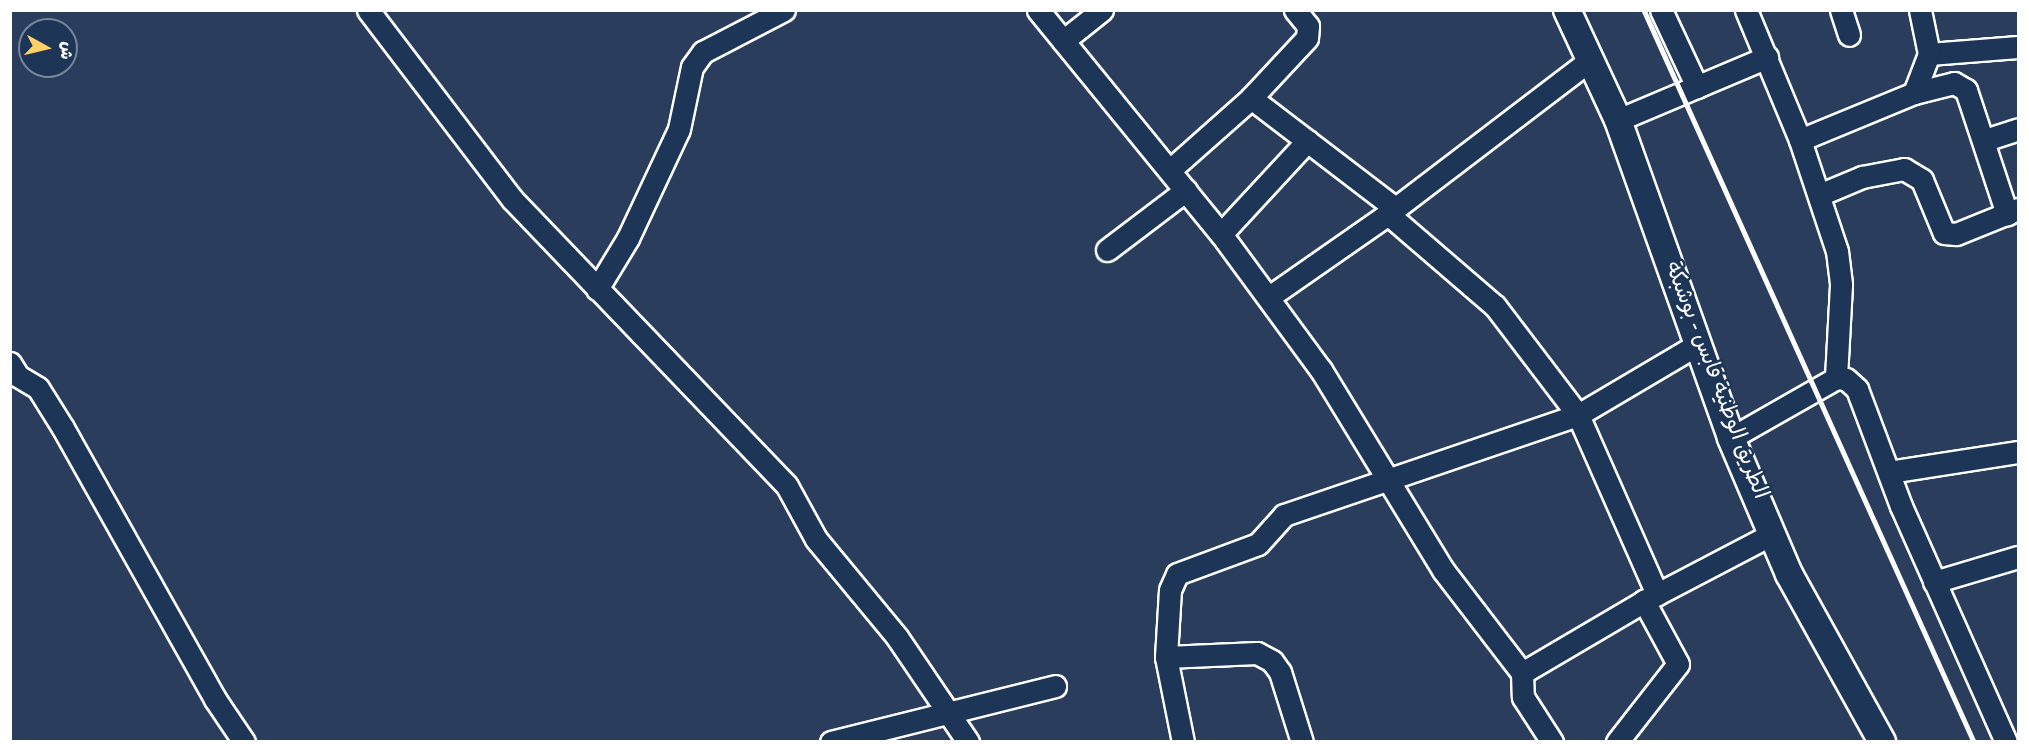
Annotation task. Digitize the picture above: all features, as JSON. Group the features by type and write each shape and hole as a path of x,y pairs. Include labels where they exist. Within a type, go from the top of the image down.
{"main road":[{"name":"الطريق الوطنية قابس - بوشبكة","path":"1567,10 1618,120 1731,438 1808,615 1882,741"}],"street":[{"path":"368,10 512,199 597,289 727,418 787,486 816,538 897,637 968,741"},
{"path":"597,289 628,238 679,129 692,67 703,52 784,10"},
{"path":"1038,10 1170,170 1269,297 1389,479 1443,570 1522,673 1523,697 1552,741"},
{"path":"1063,41 1102,10"},
{"path":"1170,170 1251,98 1310,33 1295,10"},
{"path":"1661,10 1697,87"},
{"path":"1746,10 1800,140 1837,251 1841,285 1836,378"},
{"path":"1841,10 1850,35"},
{"path":"1914,93 1929,54 1920,10"},
{"path":"1929,54 2019,47"},
{"path":"1618,120 1767,57"},
{"path":"1269,297 1391,211 1589,61"},
{"path":"1800,140 1914,93 1959,84 1985,140 2013,212 1956,234 1944,233 1922,180 1904,169 1862,177 1819,195"},
{"path":"1251,98 1391,211 1495,306 1578,415 1677,669 1646,700 1617,741"},
{"path":"1985,140 2019,129"},
{"path":"1221,234 1307,141"},
{"path":"1107,250 1186,190"},
{"path":"1183,741 1166,657 1170,590 1177,574 1258,544 1284,515 1578,415 1698,344"},
{"path":"10,363 18,376 38,388 63,428 215,699 244,741"},
{"path":"1731,438 1836,378 1846,379 1857,389 1934,582 2006,741"},
{"path":"1889,472 2019,452"},
{"path":"1522,673 1650,597 1773,534"},
{"path":"1934,582 2019,557"},
{"path":"1166,657 1257,653 1272,661 1280,672 1302,741"},
{"path":"831,741 951,714 1054,686"}],"railway":[{"path":"1644,10 1974,742"}]}
